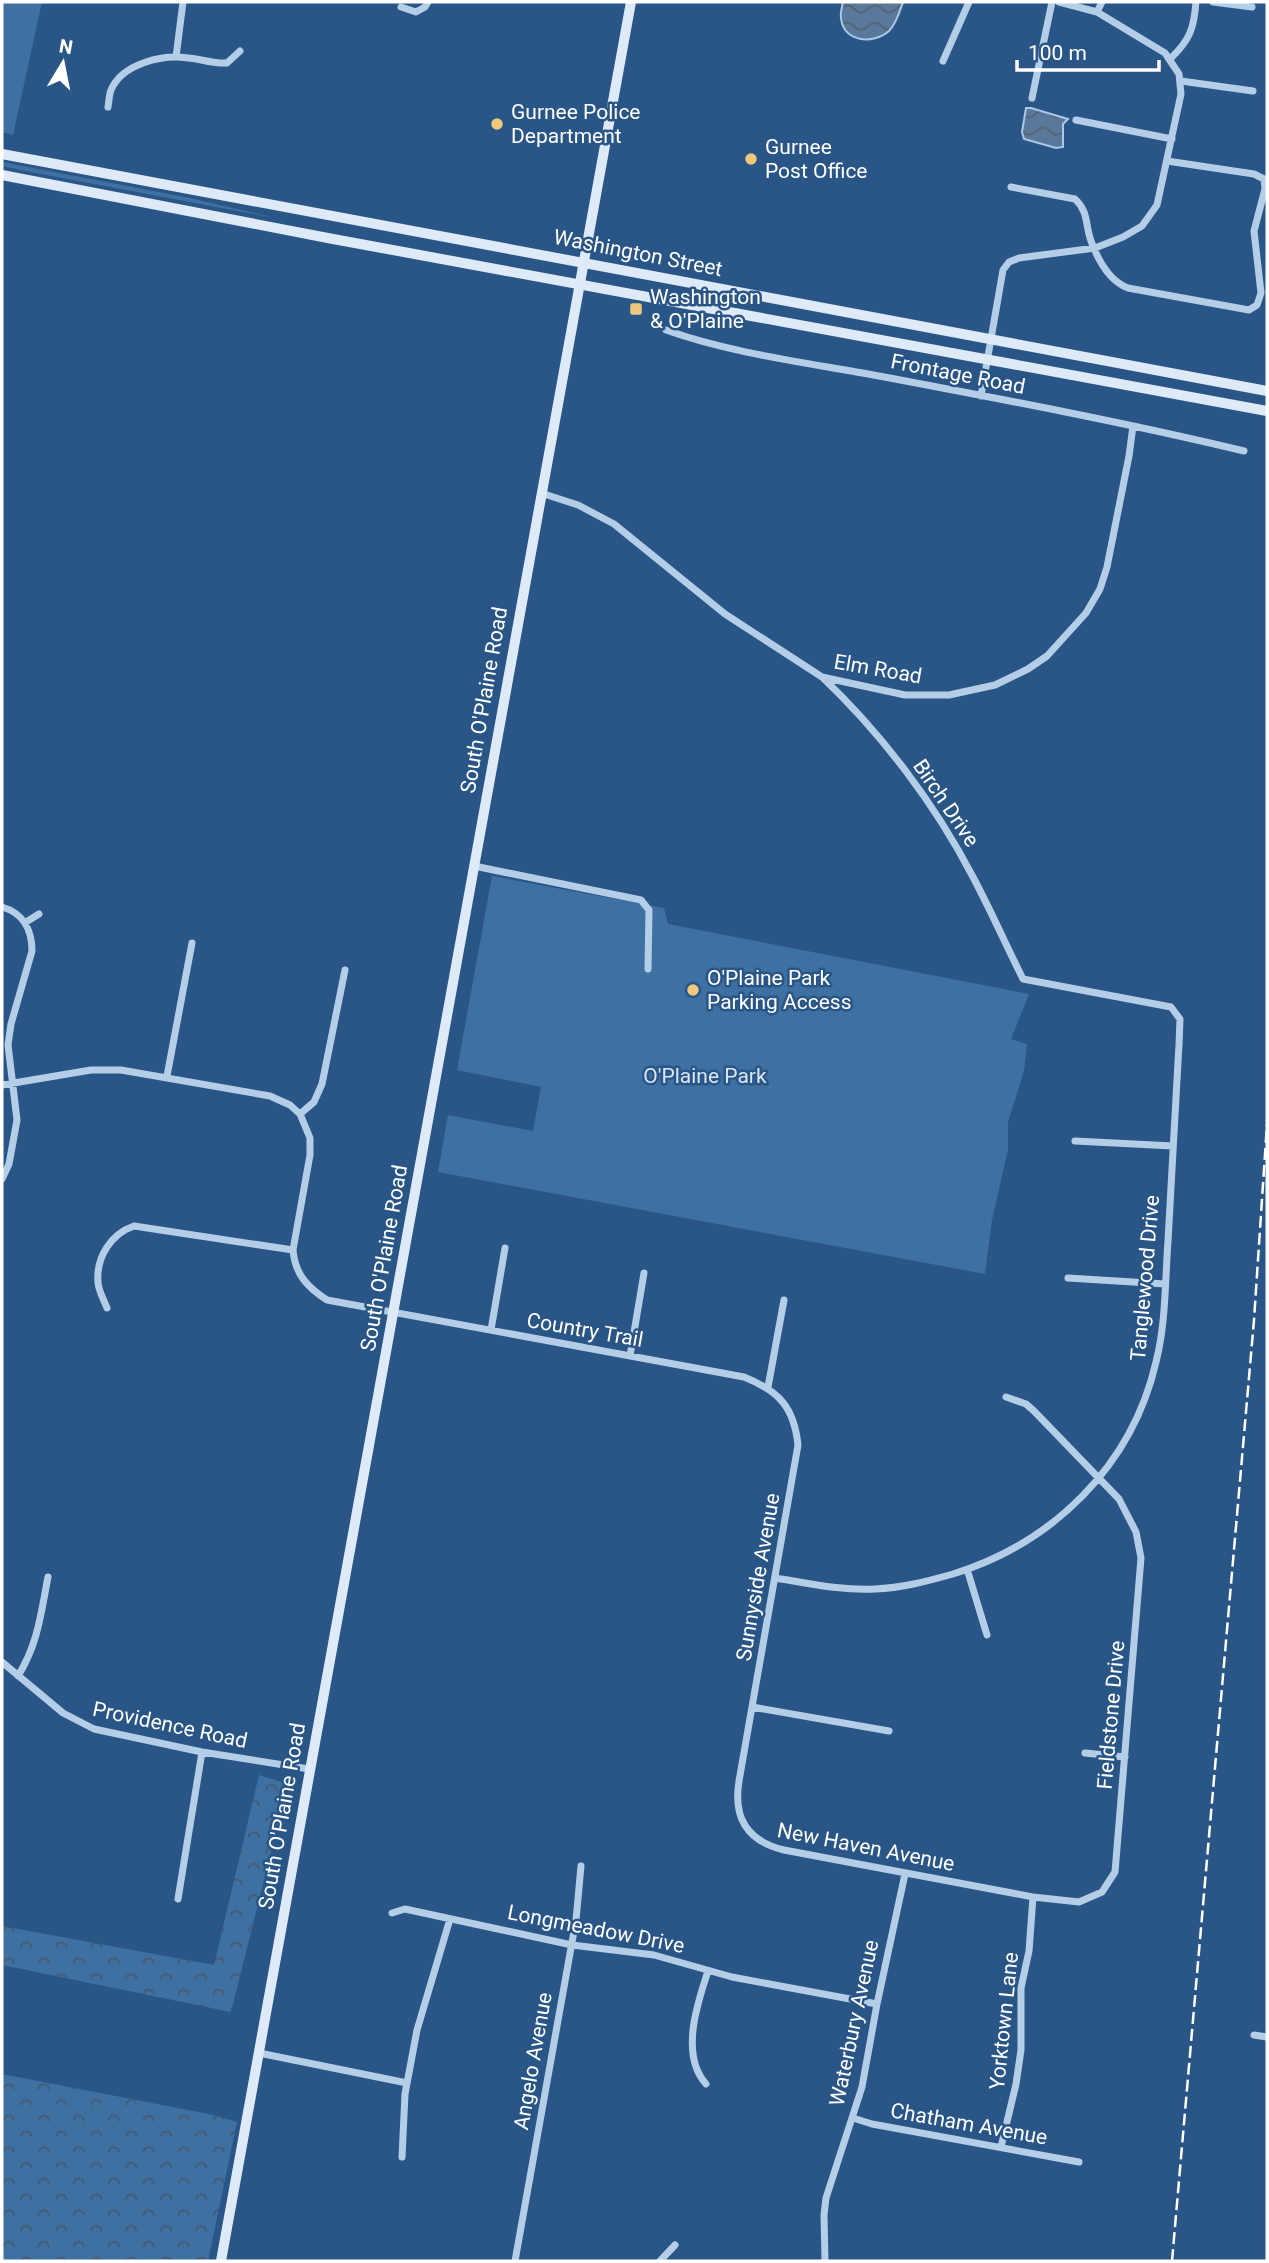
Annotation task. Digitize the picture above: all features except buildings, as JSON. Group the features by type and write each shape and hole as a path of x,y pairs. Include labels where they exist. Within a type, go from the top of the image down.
{"main road":[{"name":"South O'Plaine Road","path":"221,2261 631,2"},
{"name":"Washington Street","path":"2,154 1267,391"},
{"name":"Washington Street","path":"2,175 579,285 1267,411"}],"street":[{"path":"176,57 183,2"},
{"path":"401,7 416,12 428,2"},
{"path":"943,61 969,2"},
{"path":"1032,98 1052,2"},
{"path":"981,396 1003,270 1009,262 1042,254 1095,247 1123,237 1142,226 1157,205 1181,94 1181,80 1171,58 1157,47 1097,12 1059,2"},
{"path":"1097,12 1102,2"},
{"path":"1171,58 1186,43 1195,20 1196,2"},
{"path":"1213,2 1252,7"},
{"path":"108,107 111,90 128,70 153,61 176,57 227,63 240,51"},
{"path":"1181,80 1254,91"},
{"path":"1076,120 1172,139"},
{"path":"1011,187 1075,199 1083,207 1090,239 1116,284 1238,310 1249,310 1257,305 1261,293 1255,230 1265,189 1264,179 1254,174 1167,162"},
{"name":"Frontage Road","path":"666,330 689,338 776,357 1161,431 1244,451"},
{"name":"Elm Road","path":"541,493 578,505 614,524 725,614 822,677 905,695 949,695 1001,682 1028,669 1046,656 1077,625 1100,589 1113,540 1132,426"},
{"name":"Birch Drive","path":"822,677 879,737 929,805 973,876 1016,965"},
{"path":"474,866 640,900 649,910 648,969"},
{"path":"2,907 26,922 32,942 8,1045 16,1131 9,1164 2,1179"},
{"path":"26,922 39,914"},
{"path":"167,1076 192,943"},
{"name":"Tanglewood Drive","path":"775,1578 833,1587 877,1589 912,1585 1004,1555 1040,1533 1072,1507 1101,1478 1128,1437 1150,1384 1162,1335 1180,1019 1171,1007 1023,979 1016,965"},
{"path":"300,1114 314,1102 322,1084 345,970"},
{"path":"2,1085 91,1070 121,1070 270,1096 290,1105 300,1114 308,1132 310,1155 293,1250 134,1226 118,1234 106,1248 98,1283 107,1308"},
{"path":"1075,1141 1173,1146"},
{"path":"491,1330 505,1248"},
{"name":"Country Trail","path":"293,1250 303,1282 327,1300 744,1377 768,1387"},
{"path":"630,1356 644,1273"},
{"path":"1068,1278 1165,1284"},
{"path":"768,1387 783,1300"},
{"name":"Sunnyside Avenue","path":"739,1782 798,1445 792,1417 785,1404 768,1387"},
{"name":"Fieldstone Drive","path":"1006,1397 1034,1410 1101,1478 1126,1510 1136,1532 1141,1558 1115,1872 1102,1892 1079,1902 1033,1897"},
{"path":"967,1569 988,1635"},
{"path":"18,1676 33,1650 48,1577"},
{"name":"Providence Road","path":"2,1662 63,1713 94,1729 202,1752 309,1769"},
{"path":"752,1707 889,1731"},
{"path":"178,1899 202,1752"},
{"path":"1086,1753 1125,1757"},
{"name":"New Haven Avenue","path":"739,1782 737,1806 743,1822 761,1843 784,1850 1033,1897"},
{"name":"Angelo Avenue","path":"515,2261 572,1945 581,1866"},
{"name":"Waterbury Avenue","path":"825,2261 826,2198 862,2087 905,1874"},
{"name":"Yorktown Lane","path":"1001,2147 1021,2050 1021,1988 1029,1951 1033,1897"},
{"name":"Longmeadow Drive","path":"392,1913 404,1909 572,1945 654,1955 732,1977 877,2004"},
{"path":"402,2157 407,2083 418,2030 450,1919"},
{"path":"706,2084 697,2074 693,2059 696,2014 708,1971"},
{"path":"1254,2035 1267,2037"},
{"path":"259,2053 407,2083"},
{"name":"Chatham Avenue","path":"853,2118 872,2124 1079,2162"},
{"path":"660,2261 675,2245"}],"green space":[{"path":"2,2 42,2 13,135 2,132"},
{"path":"2,162 190,198 280,219 25,171 2,166"},
{"name":"O'Plaine Park","path":"492,876 664,908 668,924 1029,994 1011,1039 1027,1044 1024,1071 1008,1122 1008,1150 992,1220 985,1274 438,1172 448,1115 533,1131 541,1087 457,1070"},
{"path":"259,1775 288,1784 231,2012 2,1965 2,1926 214,1965"},
{"path":"2,2074 214,2115 237,2122 208,2261 2,2261"}],"water":[{"path":"843,2 903,2 889,31 875,38 860,39 847,32 843,26"},
{"path":"1026,108 1068,119 1063,124 1063,147 1056,148 1024,139 1022,132"}],"railway":[{"path":"1172,2261 1254,1320 1267,1124"}],"place":[{"name":"Gurnee Police Department","path":"497,124"},
{"name":"Gurnee Post Office","path":"751,159"},
{"name":"Washington & O'Plaine","path":"636,309"},
{"name":"O'Plaine Park Parking Access","path":"693,990"}]}
